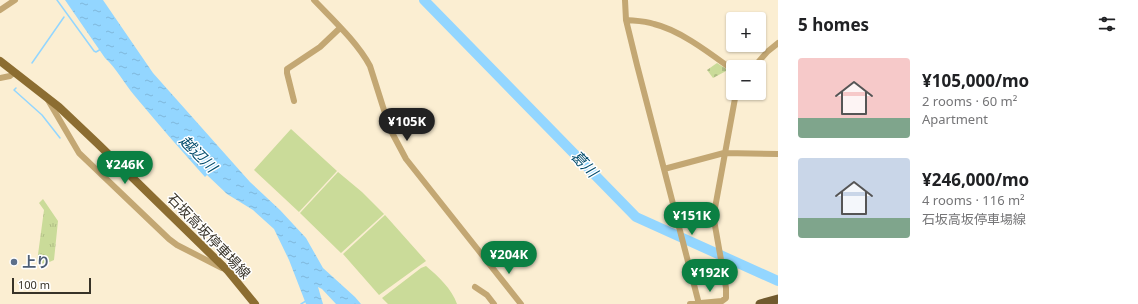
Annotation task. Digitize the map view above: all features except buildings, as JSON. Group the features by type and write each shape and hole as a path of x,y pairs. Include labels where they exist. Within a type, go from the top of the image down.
{"highway":[{"path":"760,304 778,299"}],"main road":[{"name":"石坂高坂停車場線","path":"0,61 46,97 98,144 228,271 255,304"}],"street":[{"path":"0,10 15,0"},
{"path":"314,0 362,53 370,66 390,129 406,159 521,304"},
{"path":"625,0 626,20 699,303"},
{"path":"626,20 655,24 668,29 707,51 726,65"},
{"path":"294,101 287,69 320,47 340,28"},
{"path":"760,60 778,43"},
{"path":"0,78 10,76 15,72"},
{"path":"46,97 79,153 169,239 177,245 228,271"},
{"path":"690,304 722,301 726,298 726,288 714,223 724,153 735,100"},
{"path":"664,169 724,153 778,154"},
{"path":"475,287 487,295 494,304"}],"green space":[{"path":"717,63 726,69 726,71 713,78 707,70"},
{"path":"291,129 337,171 299,212 254,170"},
{"path":"338,172 362,192 384,214 341,253 300,213"},
{"path":"43,199 58,221 54,260 45,264 37,262 44,210 39,203"},
{"path":"385,215 426,261 379,295 343,254"},
{"path":"426,266 440,278 452,293 457,304 388,304 382,298 421,268"}],"water":[{"name":"越辺川","path":"65,0 103,0 153,73 250,182 280,210 306,238 323,268 361,304 336,304 322,289 318,287 323,304 306,304 289,260 274,229 253,210 227,194 207,175 205,177 134,95 105,58"}],"waterway":[{"path":"57,0 94,51 96,52 101,49"},
{"name":"葛川","path":"424,0 636,217 778,281"},
{"path":"32,63 64,17"},
{"path":"16,88 14,90 42,115 60,138"},
{"path":"301,304 306,301"}],"place":[{"name":"上り","path":"14,262"}]}
